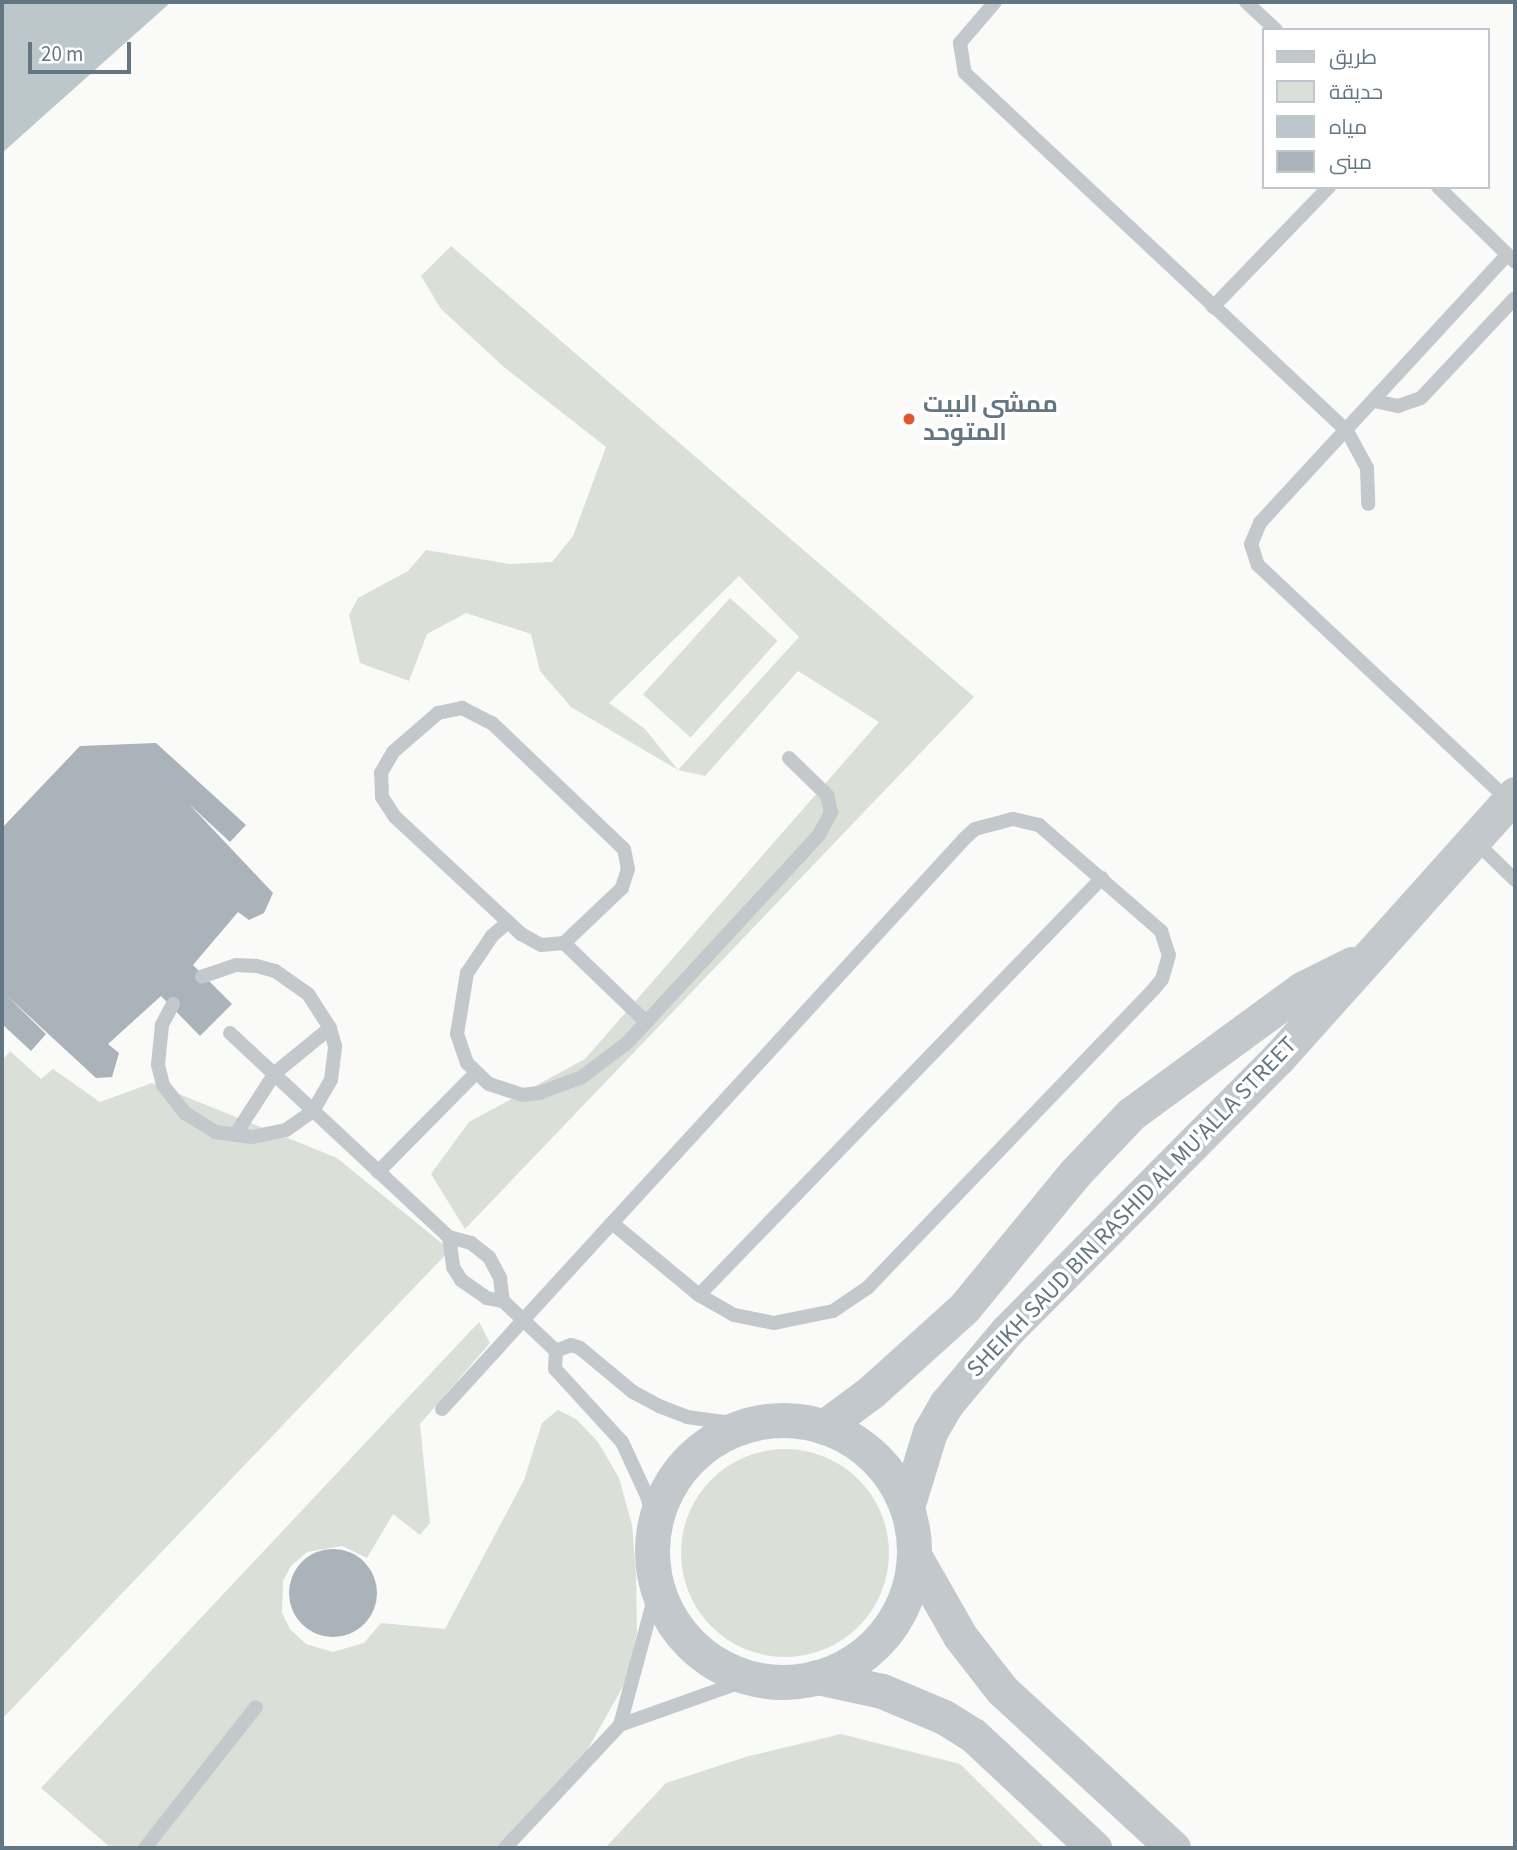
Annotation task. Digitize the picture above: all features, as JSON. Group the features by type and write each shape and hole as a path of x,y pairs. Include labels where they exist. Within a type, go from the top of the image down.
{"street":[{"name":"SHEIKH SAUD BIN RASHID AL MU'ALLA STREET","path":"906,1507 930,1432 947,1403 989,1351 1279,1057 1512,798"},
{"name":"SHEIKH SAUD BIN RASHID AL MU'ALLA STREET","path":"824,1427 871,1392 964,1308 1075,1173 1130,1114 1302,989 1365,959"},
{"path":"915,1557 903,1605 890,1628 847,1665 817,1677 785,1681 752,1678 722,1666 695,1647 679,1630 657,1588 652,1545 661,1502 686,1463 703,1447 746,1425 784,1421 824,1427 873,1456 898,1488 906,1507 915,1557 960,1636 1002,1690 1172,1848"},
{"path":"817,1677 882,1691 944,1717 973,1735 1094,1848"}],"lane":[{"path":"995,2 960,43 965,73 1347,432 1367,468 1367,504"},
{"path":"1249,3 1274,28"},
{"path":"1213,307 1327,189"},
{"path":"1440,189 1511,259 1260,523 1251,544 1253,555 1266,573 1512,798"},
{"path":"1374,401 1398,406 1420,398 1515,298"},
{"path":"450,709 474,711 492,723 624,849 628,869 622,888 564,943 541,945 508,922 396,817 382,797 386,762 428,720 450,709"},
{"path":"508,922 478,954 461,994 457,1034 475,1073 505,1091 539,1093 607,1061 646,1022 829,821 827,795 789,758"},
{"path":"442,1409 612,1223 975,830 1000,820 1027,820 1051,833 1161,931 1169,955 1162,979 867,1288 833,1311 784,1322 734,1315 699,1295 612,1223"},
{"path":"1474,840 1515,880"},
{"path":"699,1295 1102,878"},
{"path":"564,943 646,1022"},
{"path":"173,1004 158,1045 163,1084 185,1113 216,1132 269,1136 293,1126 313,1111 333,1072 330,1028 308,994 275,971 236,965 202,977"},
{"path":"234,1135 275,1073 330,1028"},
{"path":"230,1032 449,1237 471,1243 489,1257 500,1278 503,1301"},
{"path":"379,1172 475,1073"},
{"path":"449,1237 451,1260 461,1280 487,1298 503,1301 556,1351 555,1369 622,1442 647,1496 655,1524"},
{"path":"556,1351 572,1345 580,1348 633,1392 668,1410 716,1423 746,1425"},
{"path":"620,1725 657,1588"},
{"path":"505,1848 620,1725 752,1678"},
{"path":"145,1848 256,1707"}],"green space":[{"path":"451,246 974,697 465,1229 431,1174 469,1122 585,1059 879,722 798,671 705,776 678,770 571,707 540,671 531,634 466,613 427,634 409,681 360,663 349,615 358,598 408,571 426,550 510,564 552,562 573,536 606,447 504,367 441,309 421,276","holes":["739,576 799,637 678,770 645,729 609,703"]},
{"path":"730,598 778,641 691,737 643,695"},
{"path":"10,1051 41,1079 53,1069 100,1102 152,1083 337,1158 450,1250 2,1719 2,1061"},
{"path":"479,1322 490,1343 420,1424 430,1523 420,1535 393,1514 367,1558 342,1546 307,1552 291,1566 283,1581 282,1613 290,1629 306,1644 333,1652 364,1643 381,1623 445,1629 524,1480 542,1423 558,1410 576,1419 598,1442 619,1478 632,1525 636,1574 637,1632 627,1679 584,1756 499,1848 111,1848 41,1788"},
{"path":"785,1449 825,1457 858,1480 881,1513 889,1553 881,1593 858,1626 825,1649 785,1657 745,1649 712,1626 689,1593 681,1553 689,1513 712,1480 745,1457"},
{"path":"841,1734 960,1764 1045,1848 605,1848 666,1783 749,1756"}],"water":[{"path":"2,2 171,2 2,153"}],"building":[{"path":"156,743 246,825 230,842 189,804 273,893 264,913 249,920 238,912 193,965 232,1004 200,1036 161,996 108,1044 119,1053 112,1077 96,1078 4,993 46,1034 31,1051 2,1024 2,828 80,746"},
{"path":"333,1549 350,1553 364,1562 373,1576 377,1593 373,1610 364,1624 350,1633 333,1637 316,1633 302,1624 293,1610 289,1593 293,1576 302,1562 316,1553"}],"place":[{"name":"ممشى البيت المتوحد","path":"909,419"}]}
